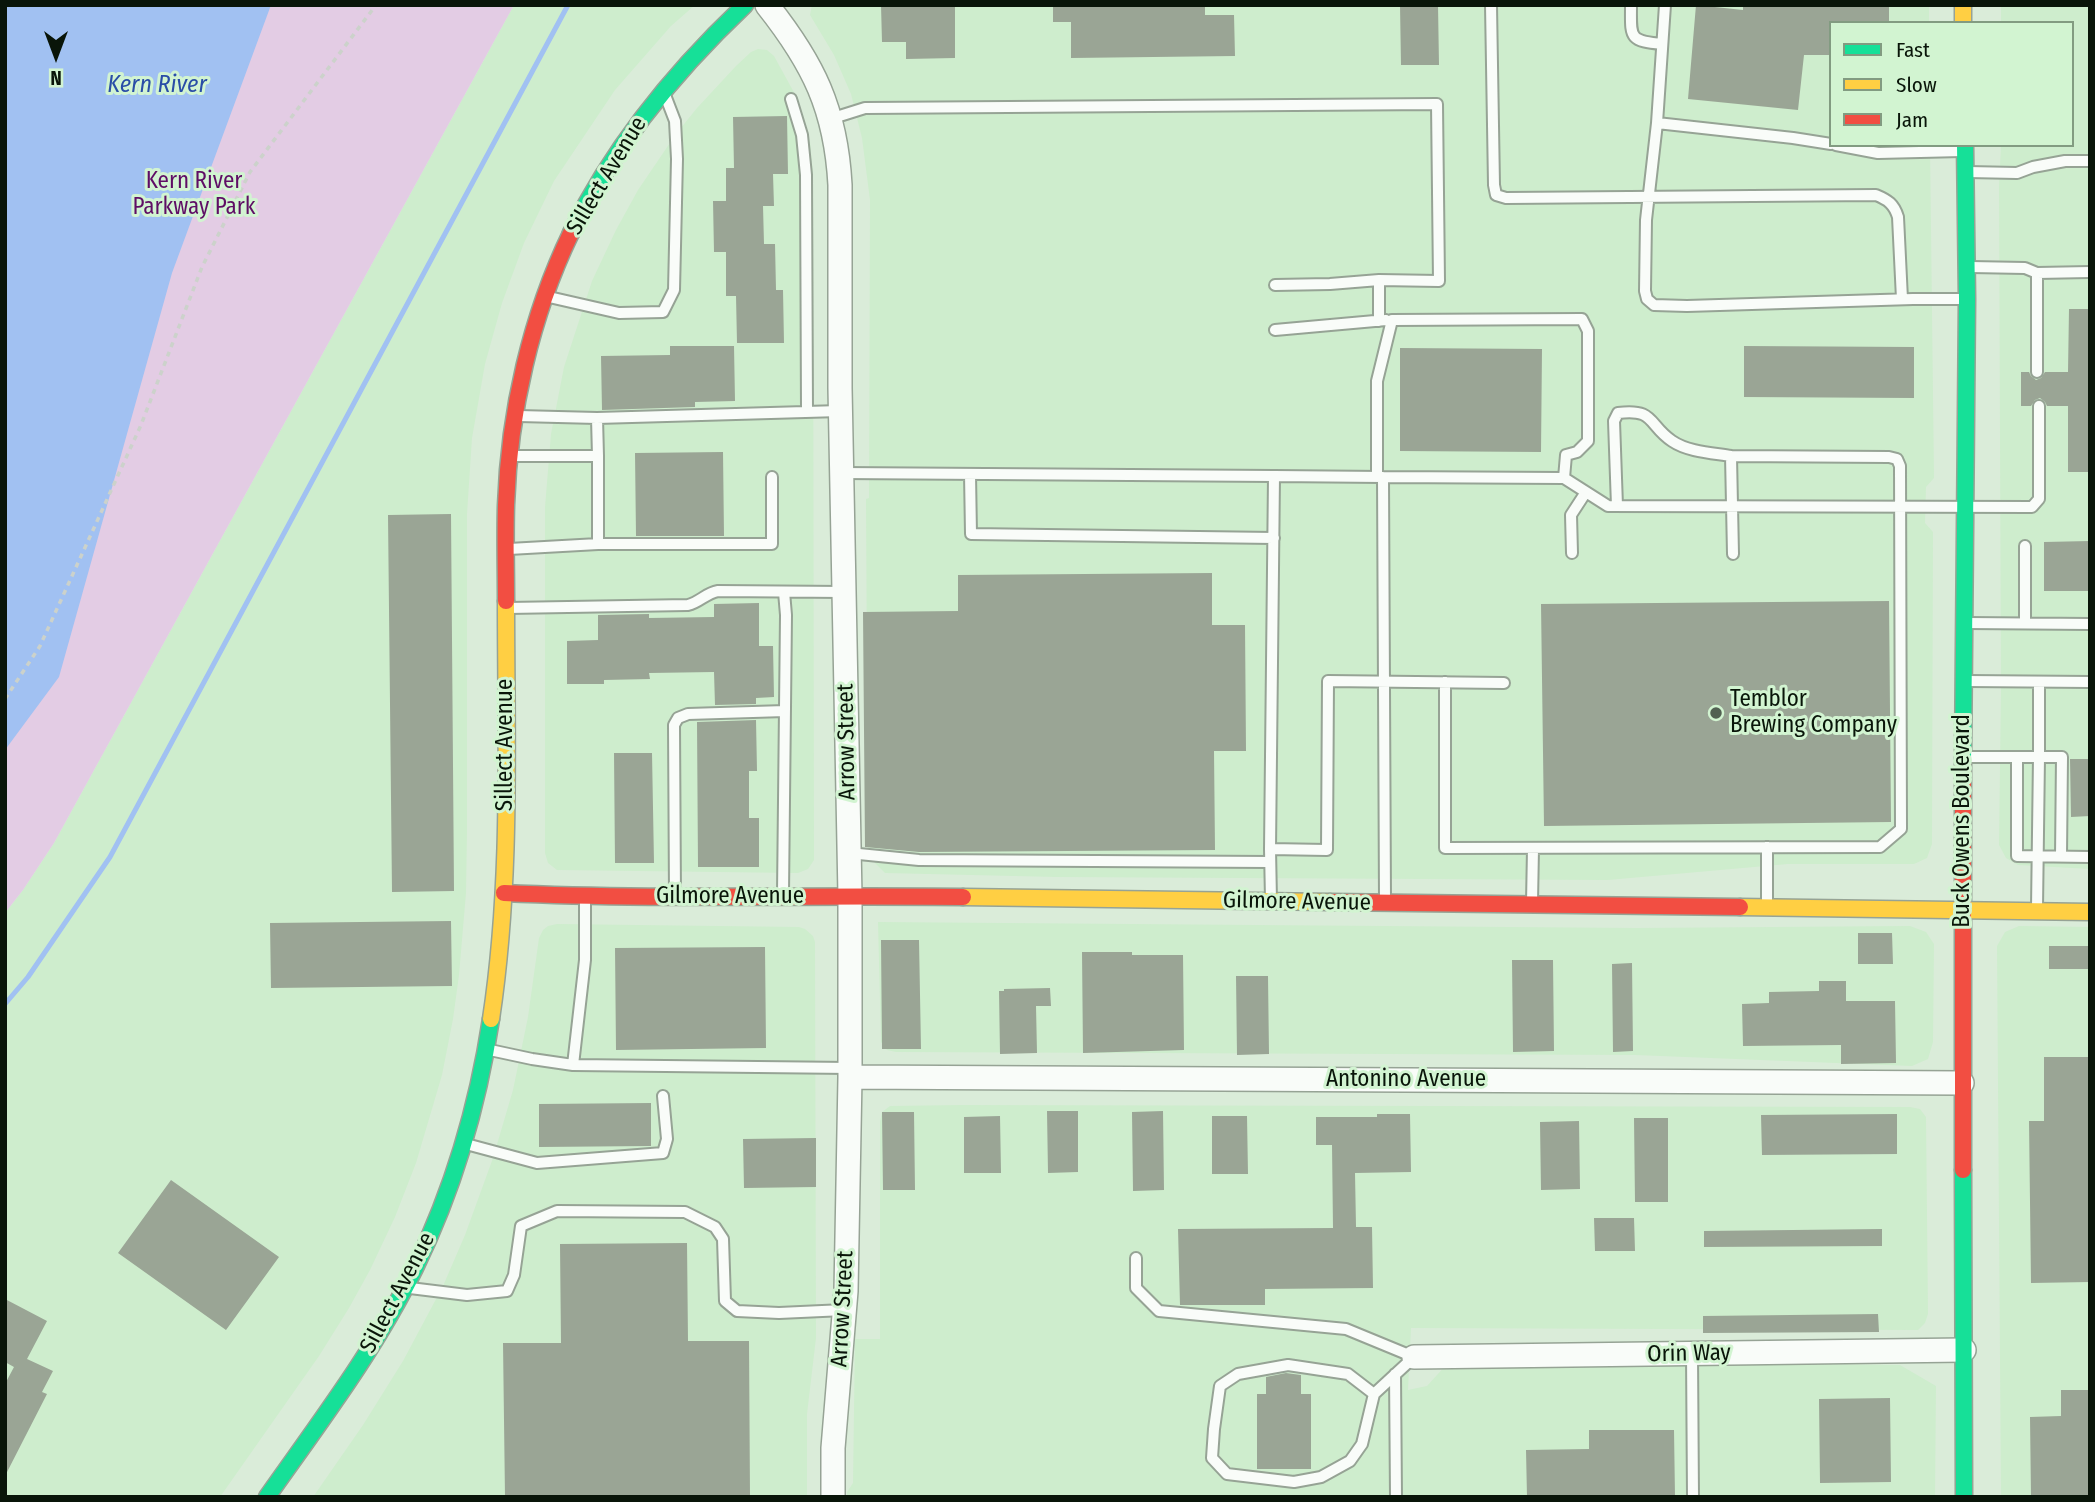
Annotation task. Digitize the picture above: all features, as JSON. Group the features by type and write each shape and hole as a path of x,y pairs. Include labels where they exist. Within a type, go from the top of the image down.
{"street":[{"name":"Sillect Avenue","path":"267,1497 354,1373 386,1322 439,1213 464,1143 476,1099 497,981 504,892 506,504 509,457 528,351 545,296 569,238 596,185 622,144 688,60 745,5"},
{"name":"Arrow Street","path":"767,5 809,64 824,96 839,162 840,411 850,896 850,1073 844,1310 833,1448 833,1497"},
{"name":"Buck Owens Boulevard","path":"1964,1497 1962,911 1967,299 1965,148"},
{"name":"Gilmore Avenue","path":"504,892 585,897 850,896 2090,912"},
{"name":"Antonino Avenue","path":"850,1073 1962,1083"},
{"name":"Orin Way","path":"1414,1357 1964,1350"}],"lane":[{"path":"1491,5 1496,195 1506,198 1876,195 1895,208 1898,217 1902,299"},
{"path":"1631,5 1631,32 1635,38 1641,42 1662,44"},
{"path":"1665,5 1657,123 1646,220 1647,299 1654,305 1687,306 1967,299"},
{"path":"545,296 619,313 663,312 674,290 677,159 675,121 663,90"},
{"path":"791,99 802,135 806,175 807,411"},
{"path":"830,119 865,108 1437,104 1439,281 1379,280 1275,285"},
{"path":"1657,123 1829,144"},
{"path":"1853,147 1878,153 1965,148"},
{"path":"1965,172 2017,173 2065,161 2090,161"},
{"path":"1967,267 2025,268 2037,273 2090,272"},
{"path":"2037,273 2037,372"},
{"path":"1379,280 1379,321"},
{"path":"1275,330 1392,320 1583,319 1588,331 1588,441 1577,452 1566,455 1564,478"},
{"path":"1385,904 1384,682 1377,380 1392,320"},
{"path":"841,473 1564,478 1608,506 2032,507 2039,499 2039,405"},
{"path":"516,416 597,418 840,411"},
{"path":"1446,682 1445,848 1880,847 1901,829 1900,466 1896,459 1731,456 1691,449 1673,442 1652,419 1639,412 1618,413 1615,421 1617,506"},
{"path":"597,418 598,544"},
{"path":"509,457 598,456"},
{"path":"1731,456 1733,554"},
{"path":"970,474 971,534 1273,538"},
{"path":"1271,902 1274,476"},
{"path":"506,550 598,544 772,544 772,477"},
{"path":"1572,553 1571,515 1586,492"},
{"path":"2025,546 2025,623"},
{"path":"506,608 688,606 709,593 718,591 844,592"},
{"path":"783,898 784,592"},
{"path":"1964,623 2090,624"},
{"path":"1270,849 1327,850 1328,681 1504,683"},
{"path":"1964,681 2090,682"},
{"path":"2037,912 2039,682"},
{"path":"675,898 674,725 678,718 688,714 785,712"},
{"path":"1963,757 2062,757 2062,856"},
{"path":"2017,757 2017,856 2090,857"},
{"path":"1767,847 1767,909"},
{"path":"1532,905 1533,849"},
{"path":"849,853 919,860 1270,862"},
{"path":"573,1065 585,960 585,897"},
{"path":"487,1049 573,1065 850,1073"},
{"path":"464,1143 537,1163 663,1153 667,1139 663,1096"},
{"path":"404,1287 467,1296 507,1291 513,1275 521,1226 556,1211 685,1212 715,1227 723,1239 725,1301 737,1311 779,1313 844,1310"},
{"path":"1136,1258 1136,1288 1159,1311 1346,1329 1414,1357 1374,1394 1362,1444 1350,1461 1321,1477 1294,1482 1227,1474 1212,1458 1214,1429 1220,1386 1238,1374 1288,1365 1348,1374 1374,1394"},
{"path":"1692,1354 1693,1497"},
{"path":"1395,1374 1396,1497"}],"path":[{"path":"5,699 40,646 141,425 202,267 250,172 376,5"}],"shaded area":[{"path":"514,5 695,5 671,26 615,90 554,181 524,243 502,303 485,364 472,438 467,514 466,893 459,975 442,1075 416,1163 395,1217 349,1308 319,1356 220,1497 5,1497 5,913 54,843"},
{"path":"812,5 1929,5 1929,21 1829,21 1829,147 1930,147 1934,478 1926,487 1925,523 1933,532 1932,844 1927,858 1914,864 1788,864 1608,880 1057,877 885,873 868,856 866,499 869,498 870,200 862,138 851,94 834,55 810,15"},
{"path":"2001,5 2090,5 2090,869 2018,865 2006,858 1999,845 2001,147 2074,147 2074,21 2001,21"},
{"path":"758,49 767,50 774,56 796,96 810,142 813,174 814,860 808,869 798,873 557,870 548,863 545,853 545,507 551,434 564,367 592,281 638,190 697,108 736,66"},
{"path":"878,922 1636,928 1910,926 1926,932 1934,944 1933,1042 1928,1059 1912,1066 1635,1055 896,1052 887,1050 881,1042"},
{"path":"548,926 799,927 813,936 816,1338 807,1414 807,1497 313,1497 403,1361 443,1286 465,1235 493,1158 513,1090 528,1017 539,938"},
{"path":"2019,926 2090,927 2090,1497 2001,1497 1997,946 2005,932"},
{"path":"890,1106 1920,1109 1926,1117 1928,1314 1925,1323 1918,1330 1411,1328 1408,1390 1427,1386 1447,1364 1456,1361 1900,1365 1936,1386 1935,1497 847,1497 853,1483 855,1339 880,1339 882,1112"}],"green space":[{"name":"Kern River Parkway Park","path":"5,5 514,5 54,843 5,913"}],"water":[{"name":"Kern River","path":"5,5 271,5 172,273 59,677 5,750"}],"building":[{"path":"881,5 955,5 955,58 906,59 906,42 882,42"},
{"path":"1053,5 1205,5 1205,15 1234,15 1235,56 1071,58 1071,22 1053,22"},
{"path":"1400,5 1438,5 1439,65 1401,65"},
{"path":"1696,5 1743,10 1743,5 1889,5 1889,21 1829,21 1829,55 1804,55 1798,110 1688,99"},
{"path":"787,116 788,174 773,174 774,206 763,206 764,244 775,244 776,290 783,290 784,343 737,343 736,296 726,296 726,252 714,252 713,201 726,201 726,168 734,168 733,117"},
{"path":"2069,309 2090,309 2090,472 2068,472 2068,406 2047,406 2040,398 2031,406 2021,406 2021,372 2029,372 2036,380 2045,372 2068,372"},
{"path":"670,346 734,346 735,401 695,402 695,407 602,410 601,356 670,355"},
{"path":"1744,346 1914,347 1914,398 1744,397"},
{"path":"1400,348 1542,349 1541,452 1400,451"},
{"path":"723,452 724,536 636,536 635,453"},
{"path":"451,514 454,891 392,892 388,515"},
{"path":"2090,541 2090,591 2044,591 2044,542"},
{"path":"1212,573 1212,625 1245,625 1246,751 1214,751 1215,850 919,852 865,847 863,612 958,611 958,575"},
{"name":"Temblor Brewing Company","path":"1889,601 1891,822 1544,826 1541,604"},
{"path":"759,603 759,646 773,646 774,697 756,698 756,704 715,705 714,672 649,673 650,679 604,680 604,684 567,684 567,641 598,640 598,615 649,614 649,618 714,617 714,604"},
{"path":"756,720 757,771 749,771 749,818 759,818 759,867 698,867 697,722"},
{"path":"614,753 652,753 654,863 615,863"},
{"path":"2070,759 2090,759 2090,816 2071,817"},
{"path":"451,921 452,986 271,988 270,923"},
{"path":"1858,933 1892,933 1893,964 1858,964"},
{"path":"881,940 919,940 921,1049 882,1049"},
{"path":"2049,946 2090,946 2090,969 2049,969"},
{"path":"765,947 766,1048 616,1050 615,948"},
{"path":"1082,952 1183,955 1184,1050 1083,1053"},
{"path":"1512,960 1553,960 1554,1051 1513,1052"},
{"path":"1632,963 1633,1051 1613,1052 1612,964"},
{"path":"1236,976 1268,976 1269,1054 1237,1055"},
{"path":"1819,981 1846,981 1846,1001 1895,1001 1896,1063 1841,1064 1841,1045 1743,1046 1742,1004 1769,1003 1769,992 1819,991"},
{"path":"1050,988 1051,1006 1036,1006 1037,1053 1000,1054 999,991"},
{"path":"2044,1057 2090,1057 2090,1282 2031,1283 2029,1121 2044,1121"},
{"path":"651,1103 651,1146 539,1147 539,1104"},
{"path":"1047,1111 1078,1111 1078,1172 1048,1173"},
{"path":"1163,1111 1164,1190 1133,1191 1132,1112"},
{"path":"882,1112 914,1112 915,1190 883,1190"},
{"path":"1377,1114 1410,1114 1411,1172 1355,1173 1356,1227 1372,1227 1373,1288 1265,1289 1265,1305 1180,1305 1178,1229 1333,1228 1332,1145 1316,1145 1316,1117 1377,1117"},
{"path":"1897,1114 1897,1154 1762,1155 1761,1115"},
{"path":"1000,1116 1001,1173 964,1173 964,1117"},
{"path":"1212,1116 1247,1116 1248,1174 1212,1174"},
{"path":"1634,1118 1668,1118 1668,1202 1635,1202"},
{"path":"1579,1121 1580,1189 1541,1190 1540,1122"},
{"path":"816,1138 816,1187 744,1188 743,1139"},
{"path":"171,1180 279,1257 226,1330 118,1253"},
{"path":"1594,1218 1634,1218 1635,1251 1595,1251"},
{"path":"1882,1229 1882,1246 1704,1247 1704,1231"},
{"path":"687,1243 688,1341 749,1341 750,1497 505,1497 503,1343 561,1343 560,1244"},
{"path":"5,1299 47,1321 27,1359 53,1371 42,1392 47,1394 5,1476 5,1384 14,1367 5,1362"},
{"path":"1878,1314 1879,1332 1703,1333 1703,1316"},
{"path":"1286,1373 1301,1375 1301,1394 1311,1394 1311,1469 1257,1469 1257,1394 1266,1394 1266,1377"},
{"path":"2061,1390 2090,1390 2090,1497 2031,1497 2030,1417 2061,1416"},
{"path":"1890,1398 1891,1482 1820,1483 1819,1399"},
{"path":"1589,1430 1674,1430 1675,1497 1527,1497 1526,1450 1589,1449"}],"waterway":[{"path":"5,1004 28,977 110,857 568,5"}],"traffic: fast":[{"path":"571,233 606,170 648,111 670,83 745,5"},
{"path":"1963,760 1967,299 1965,147"},
{"path":"267,1497 364,1357 415,1268 441,1208 462,1147 479,1083 491,1019"},
{"path":"1963,1170 1964,1497"}],"traffic: slow":[{"path":"1963,5 1963,21"},
{"path":"491,1019 498,967 505,863 506,601"},
{"path":"963,897 1330,902"},
{"path":"1740,907 2090,912"}],"traffic: jam":[{"path":"506,601 506,505 517,400 544,297 571,233"},
{"path":"1963,760 1963,1170"},
{"path":"504,893 676,897 963,897"},
{"path":"1330,902 1740,907"}],"place":[{"name":"Temblor Brewing Company","path":"1716,713"}]}
